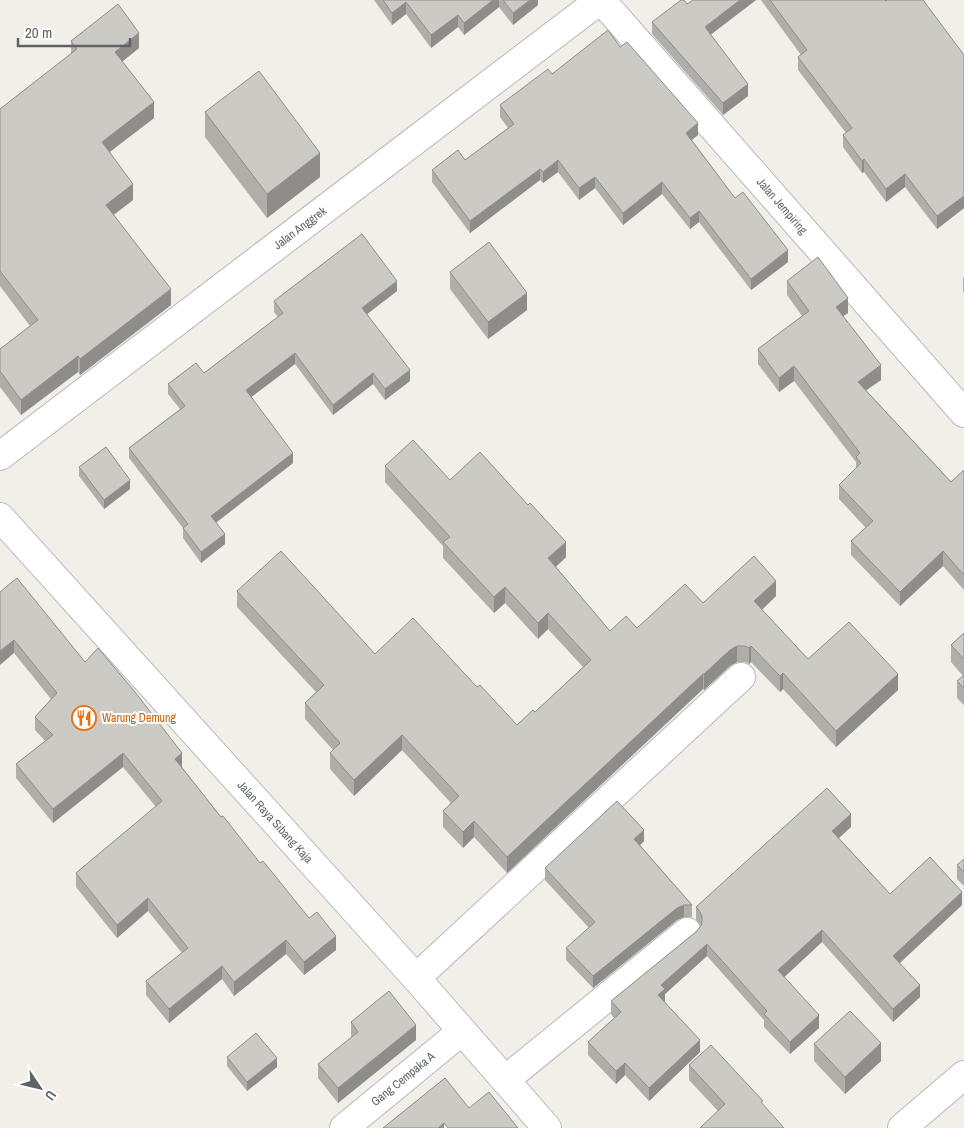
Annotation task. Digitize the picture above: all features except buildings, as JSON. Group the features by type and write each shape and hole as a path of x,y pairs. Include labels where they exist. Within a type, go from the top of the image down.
{"street":[{"name":"Jalan Jempiring","path":"601,0 964,413"},
{"name":"Jalan Anggrek","path":"0,456 601,0"},
{"name":"Jalan Raya Sibang Kaja","path":"0,517 416,978 548,1128"},
{"path":"416,978 741,677"},
{"path":"505,1080 687,932"},
{"name":"Gang Cempaka A","path":"344,1128 462,1031"},
{"path":"902,1128 964,1075"}],"place":[{"name":"Warung Demung","path":"84,718"}]}
